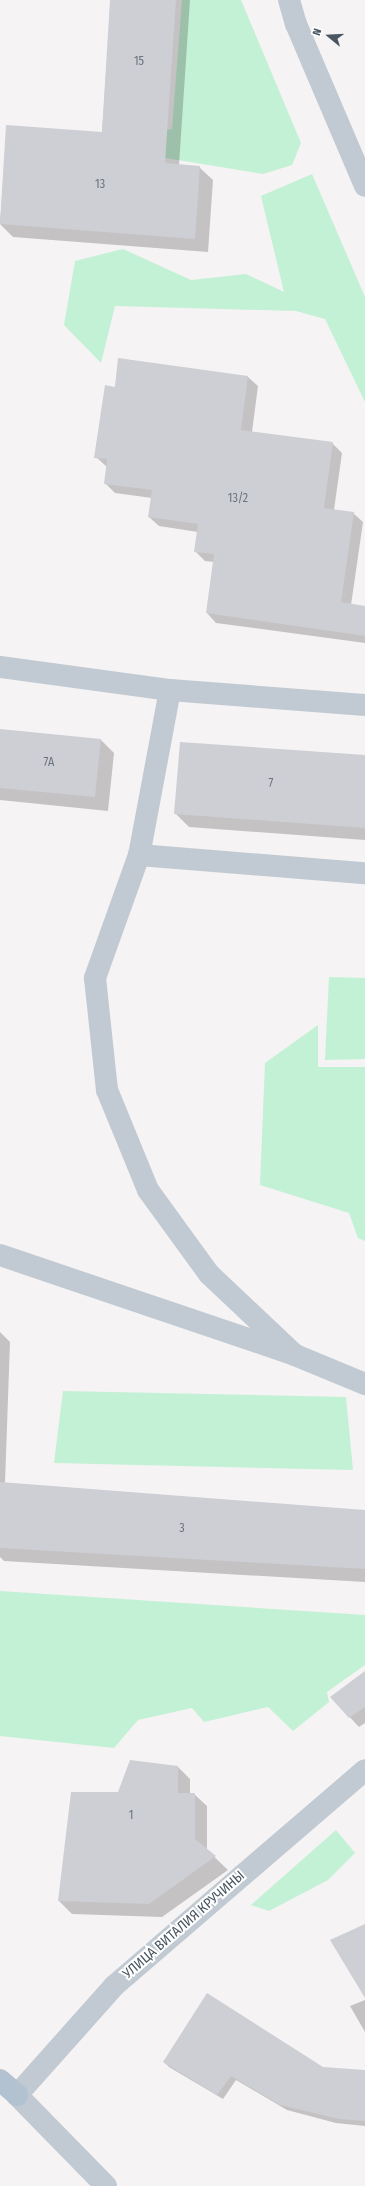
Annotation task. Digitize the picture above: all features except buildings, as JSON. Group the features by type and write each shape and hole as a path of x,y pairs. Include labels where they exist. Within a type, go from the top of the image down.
{"main road":[{"path":"0,2080 17,2095"}],"street":[{"path":"289,0 296,24 365,186"},
{"path":"0,667 170,690 365,705"},
{"path":"170,690 139,855 95,978 107,1090 148,1190 209,1274 295,1355"},
{"path":"139,855 365,873"},
{"path":"0,1255 295,1355 365,1384"},
{"name":"УЛИЦА ВИТАЛИЯ КРУЧИНЫ","path":"17,2095 114,1986 365,1770"},
{"path":"17,2095 106,2186"}],"green space":[{"path":"182,0 241,0 301,143 292,165 263,174 147,155 144,133 172,129"},
{"path":"312,174 365,297 365,402 325,319 296,311 115,306 101,363 64,325 75,261 123,249 191,280 246,274 284,292 261,196"},
{"path":"329,977 365,978 365,1059 325,1060"},
{"path":"318,1025 318,1067 365,1067 365,1241 358,1238 349,1213 260,1185 265,1063"},
{"path":"63,1391 346,1397 353,1470 54,1463"},
{"path":"0,1591 365,1615 365,1665 327,1692 329,1702 293,1731 268,1707 204,1722 192,1708 138,1720 114,1748 0,1736"},
{"path":"336,1830 355,1853 328,1880 269,1911 251,1905"}]}
